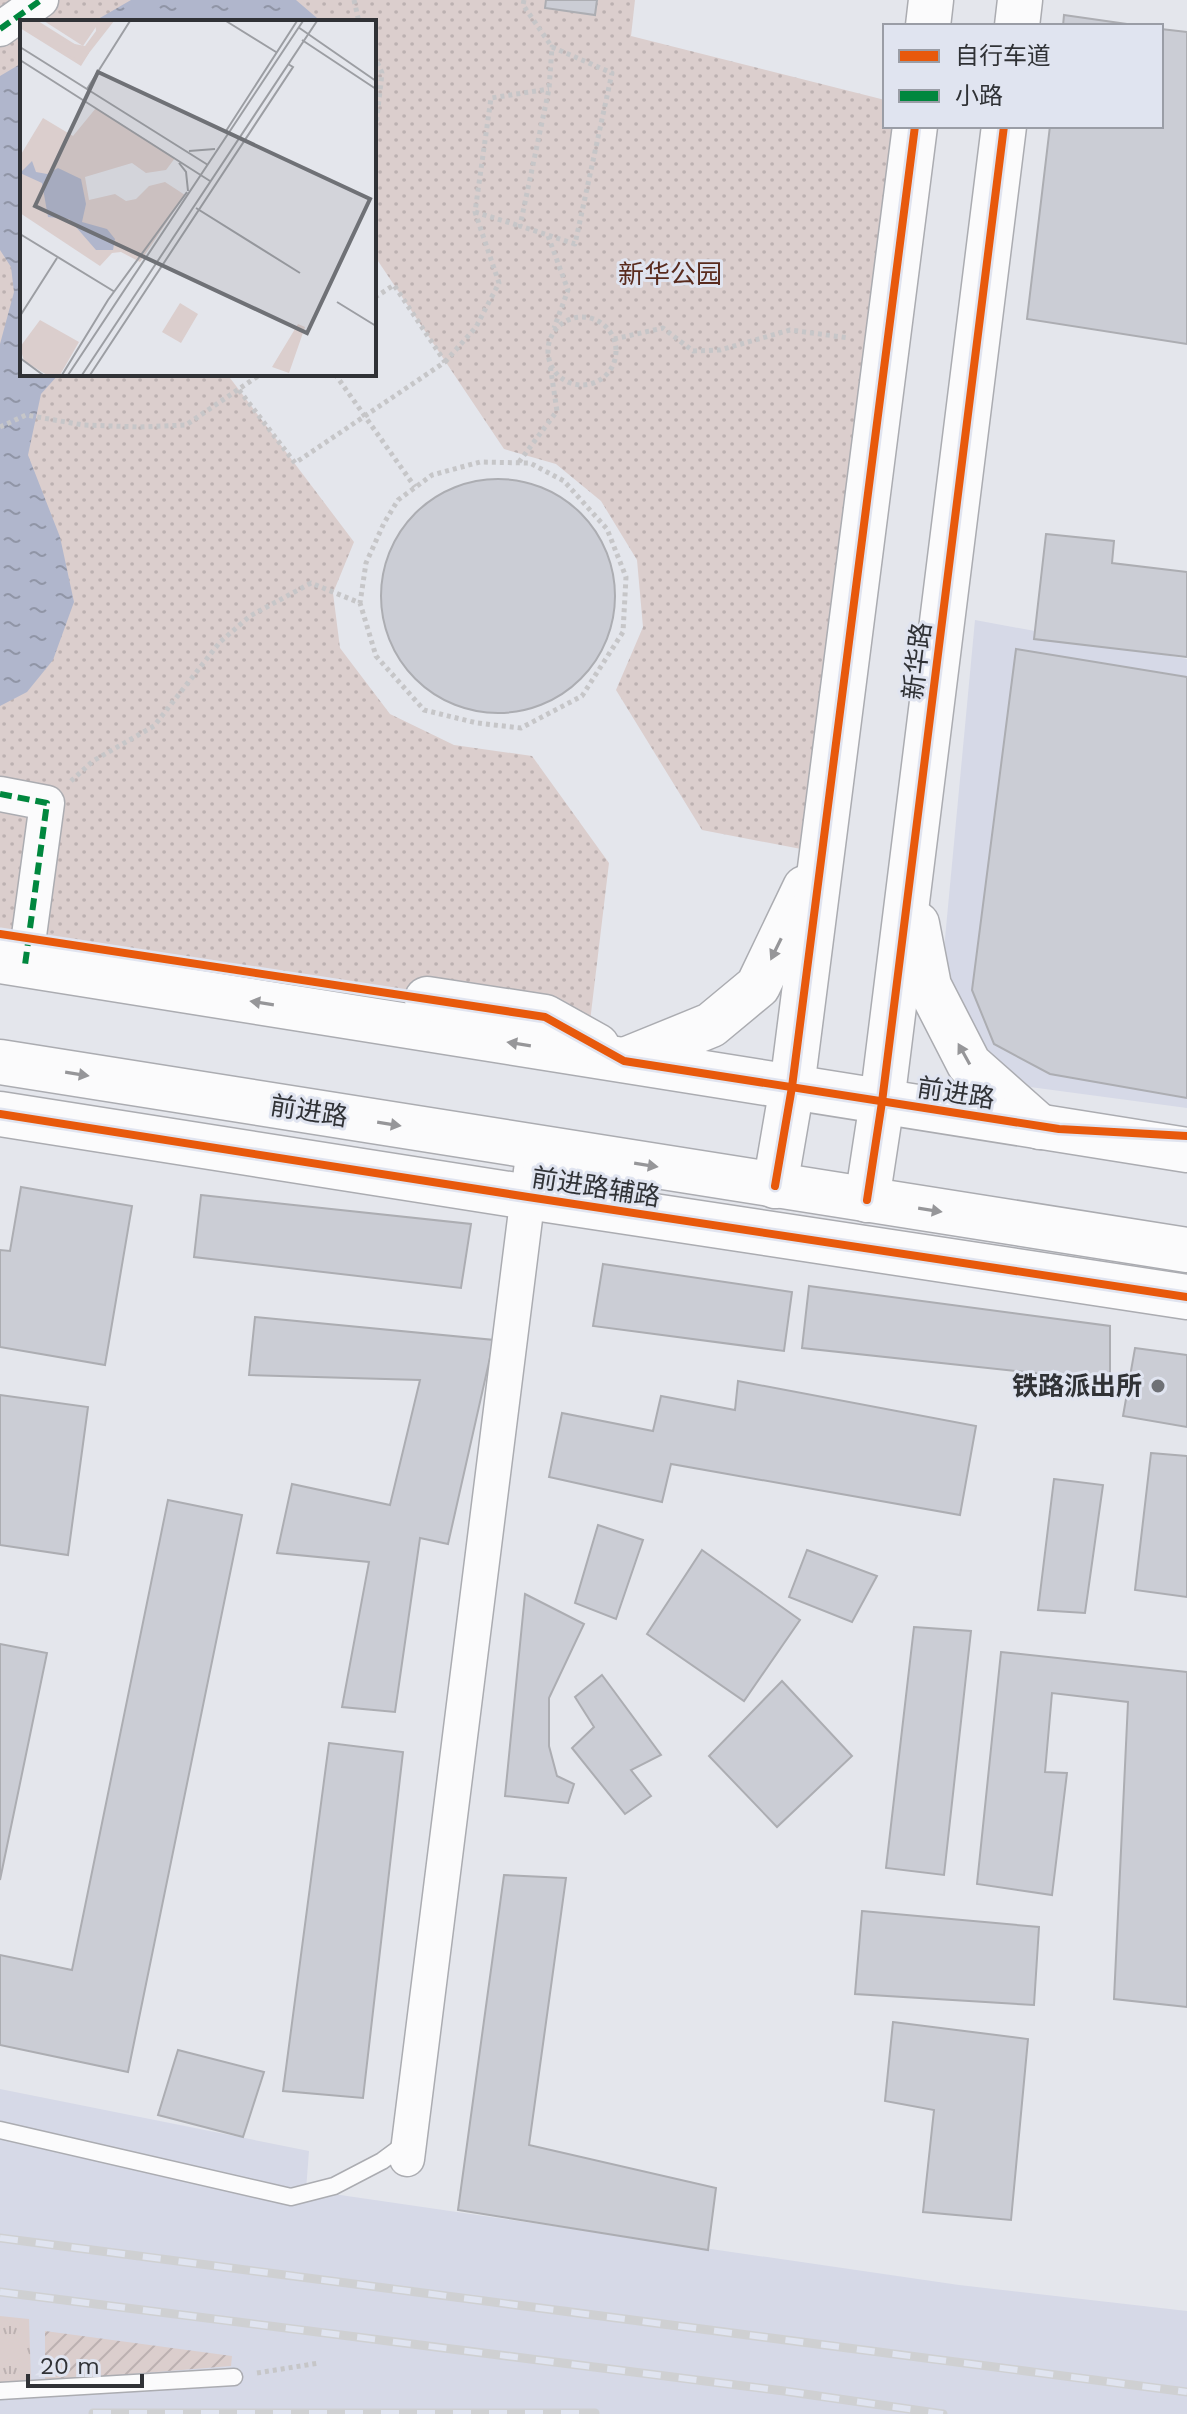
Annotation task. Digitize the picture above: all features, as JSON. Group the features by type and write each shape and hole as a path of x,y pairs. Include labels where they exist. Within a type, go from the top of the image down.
{"main road":[{"path":"928,24 931,0"},
{"path":"1017,24 1020,0"},
{"path":"775,1186 792,1087 915,128"},
{"name":"新华路","path":"867,1200 882,1102 1004,128"},
{"path":"624,1061 711,1025 758,986 822,853"},
{"path":"909,882 929,986 969,1064 1050,1128 1187,1136"},
{"name":"前进路","path":"13,950 624,1061 1187,1150"},
{"name":"前进路","path":"0,1062 1187,1250"},
{"name":"前进路辅路","path":"0,1114 1187,1297"}],"street":[{"path":"0,29 41,0"},
{"path":"0,794 47,803 13,950"},
{"path":"408,2150 534,1147"}],"lane":[{"path":"0,2130 291,2197 334,2186 408,2150"},
{"path":"0,2391 234,2377"}],"path":[{"path":"354,0 359,20"},
{"path":"475,212 575,244 612,73 552,47 523,5 524,0"},
{"path":"520,226 549,89 552,47"},
{"path":"376,60 382,73 376,126"},
{"path":"239,390 295,463 445,362 476,327 499,283 475,212 491,98 549,89"},
{"path":"518,463 557,411 548,347 568,290 547,235"},
{"path":"376,297 394,285 445,362"},
{"path":"550,338 565,321 588,317 608,329 616,351 608,372 600,380 589,384 566,381 550,364"},
{"path":"614,339 663,328 693,351 720,350 790,330 887,344"},
{"path":"0,427 26,415 83,425 186,425 258,376"},
{"path":"336,376 415,487"},
{"path":"480,462 518,463 530,463 564,481 607,529 626,577 623,632 582,696 521,728 477,723 424,710 376,656 360,603 366,563 398,500 432,475 480,462"},
{"path":"47,803 93,761 154,726 220,642 250,616 311,583 360,603"},
{"path":"234,2377 319,2363"}],"shaded area":[{"path":"975,620 1187,659 1187,1108 1030,1087 981,1047 956,1002 944,949"},
{"path":"0,2089 309,2151 306,2190 959,2285 1187,2311 1187,2414 0,2414"}],"green space":[{"name":"新华公园","path":"0,0 635,0 631,36 883,99 883,128 915,128 822,853 702,830 616,690 643,627 637,560 601,501 556,464 504,449 376,262 376,20 20,20 20,376 229,376 354,542 333,593 340,648 390,714 454,745 532,756 609,863 586,1055 0,961"},
{"path":"0,2316 29,2319 31,2381 0,2382"},
{"path":"45,2331 232,2356 231,2366 45,2381"}],"water":[{"path":"131,0 296,0 322,20 96,20"},
{"path":"20,64 20,376 57,376 41,394 28,455 60,537 74,602 53,660 27,692 0,706 0,344 14,292 11,267 0,250 0,76"}],"building":[{"path":"546,0 597,0 595,15 545,8"},
{"path":"1064,15 1127,24 1063,24"},
{"path":"1163,29 1187,32 1187,344 1027,319 1050,128 1163,128"},
{"path":"498,479 543,488 563,499 580,514 595,531 606,551 615,596 606,641 595,661 580,678 563,693 543,704 498,713 453,704 433,693 416,678 401,661 390,641 381,596 390,551 401,531 416,514 433,499 453,488"},
{"path":"1046,534 1114,541 1112,563 1187,572 1187,657 1034,639"},
{"path":"1016,649 1187,677 1187,1098 1050,1074 994,1044 972,990"},
{"path":"21,1187 132,1206 105,1365 0,1347 0,1250 10,1251"},
{"path":"201,1195 471,1224 461,1288 194,1257"},
{"path":"603,1264 792,1292 784,1351 593,1326"},
{"path":"809,1286 1110,1326 1110,1381 802,1348"},
{"path":"255,1317 494,1340 448,1544 420,1538 395,1712 342,1707 369,1562 277,1553 292,1484 390,1505 420,1380 249,1375"},
{"name":"铁路派出所","path":"1135,1348 1187,1355 1187,1427 1123,1416"},
{"path":"738,1381 976,1426 960,1515 671,1464 662,1502 549,1477 562,1413 653,1431 661,1396 735,1410"},
{"path":"0,1395 88,1407 68,1555 0,1545"},
{"path":"1151,1453 1187,1456 1187,1597 1135,1590"},
{"path":"1054,1479 1103,1485 1085,1613 1038,1610"},
{"path":"168,1500 242,1515 128,2072 0,2045 0,1955 72,1970"},
{"path":"598,1525 643,1540 616,1619 575,1603"},
{"path":"702,1550 800,1620 744,1701 647,1634"},
{"path":"807,1550 877,1576 852,1622 789,1597"},
{"path":"525,1594 584,1624 549,1698 549,1746 557,1776 574,1784 568,1803 505,1796"},
{"path":"914,1627 971,1631 944,1875 886,1868"},
{"path":"0,1644 47,1653 0,1880"},
{"path":"1001,1652 1187,1672 1187,2007 1114,1999 1128,1702 1052,1693 1045,1772 1067,1773 1052,1895 977,1884"},
{"path":"602,1675 661,1755 631,1770 651,1796 625,1814 572,1748 594,1727 575,1697"},
{"path":"782,1681 852,1756 777,1827 709,1756"},
{"path":"329,1743 403,1752 363,2098 283,2091"},
{"path":"504,1875 566,1878 529,2145 716,2188 708,2250 458,2210"},
{"path":"862,1911 1039,1927 1034,2005 855,1994"},
{"path":"893,2022 1028,2039 1011,2220 923,2212 934,2110 885,2101"},
{"path":"178,2050 264,2072 243,2137 158,2115"}],"railway":[{"path":"0,2238 1187,2392"},
{"path":"0,2292 784,2391 943,2414"},
{"path":"93,2413 595,2413"}],"marked path":[{"path":"0,29 41,0"},
{"path":"0,794 47,803 25,965"}],"cycle path":[{"path":"775,1186 792,1087 915,128"},
{"path":"867,1200 882,1102 1004,128"},
{"path":"0,934 545,1017 624,1061 1059,1129 1187,1136"},
{"path":"0,1114 1187,1297"}],"place":[{"name":"铁路派出所","path":"1158,1386"}]}
